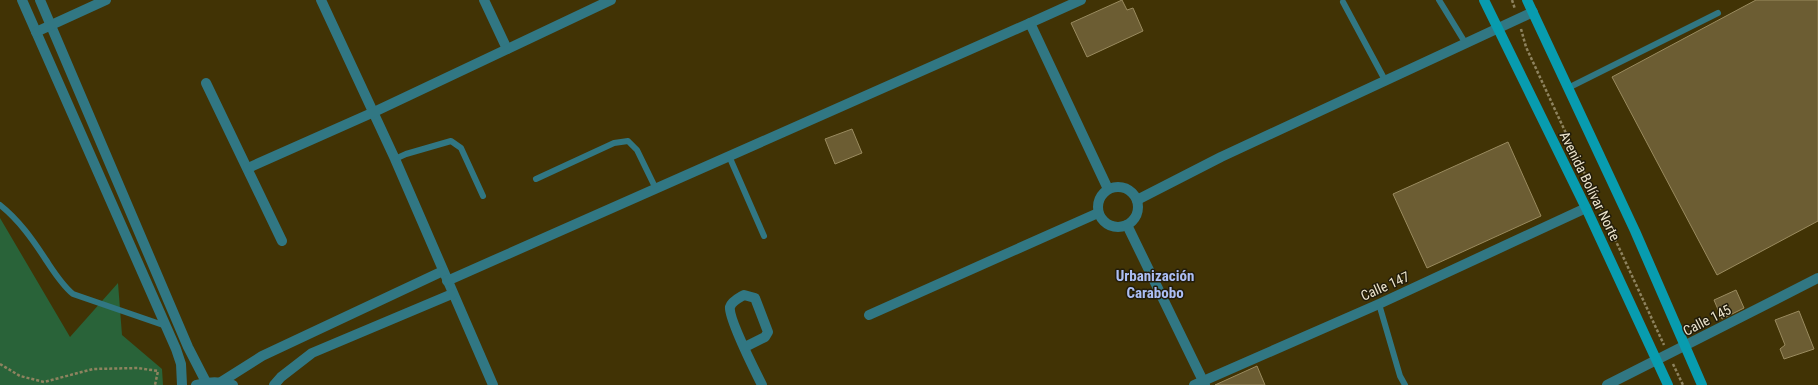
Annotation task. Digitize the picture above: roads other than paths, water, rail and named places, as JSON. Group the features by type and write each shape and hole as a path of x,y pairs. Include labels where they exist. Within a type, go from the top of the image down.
{"main road":[{"name":"Avenida Bolívar Norte","path":"1484,0 1586,208 1668,385"},
{"name":"Avenida Bolívar Norte","path":"1527,0 1635,231 1684,347 1702,385"}],"street":[{"path":"22,0 166,326 181,364 182,385"},
{"path":"40,0 188,347 206,382"},
{"path":"36,32 106,0"},
{"path":"321,0 395,159 452,294 493,385"},
{"path":"484,0 507,49"},
{"path":"248,168 374,112 611,0"},
{"path":"221,382 262,356 445,276 656,189 1081,0"},
{"path":"1137,200 1221,157 1386,82 1533,12"},
{"path":"1030,23 1108,189"},
{"path":"206,83 282,241"},
{"path":"1114,187 1125,188 1134,195 1137,200 1138,212 1136,217 1127,226 1115,228 1109,226 1104,222 1098,213 1097,207 1100,197 1108,189 1114,187"},
{"name":"Calle 147","path":"1194,385 1204,383 1379,304 1586,208"},
{"path":"869,315 1098,213"},
{"path":"1127,226 1204,383"},
{"name":"Calle 145","path":"1607,385 1658,361 1818,278"},
{"path":"274,385 281,377 312,353 452,294"},
{"path":"745,347 765,337 768,332 755,298 744,296 734,301 730,307 731,315 745,347 762,385"},
{"path":"196,385 206,382 221,382 233,385"}],"lane":[{"path":"1439,0 1466,44"},
{"path":"1343,2 1386,82"},
{"path":"1568,88 1718,13"},
{"path":"395,159 406,154 451,141 461,148 483,196"},
{"path":"536,179 614,143 628,141 637,150 656,189"},
{"path":"729,156 764,236"},
{"path":"0,205 17,220 32,238 59,279 66,288 74,294 166,326"},
{"path":"1379,304 1404,385"}],"district":[{"name":"Urbanización Carabobo","path":"1155,284"}]}
